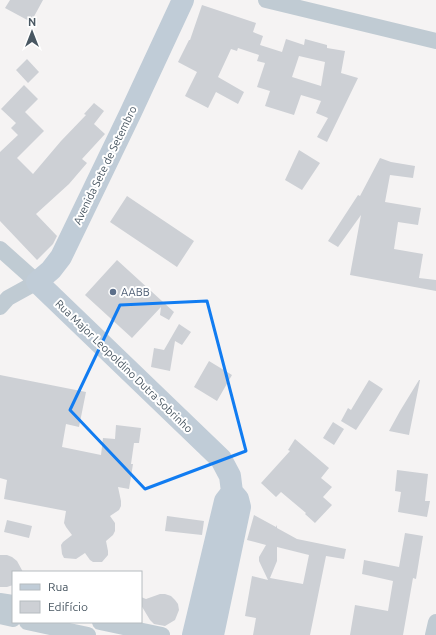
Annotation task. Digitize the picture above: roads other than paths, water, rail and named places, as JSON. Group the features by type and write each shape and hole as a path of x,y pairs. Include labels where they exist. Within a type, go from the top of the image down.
{"street":[{"name":"Avenida Sete de Setembro","path":"0,307 8,298 38,282 51,270 61,257 130,114 182,0"},
{"path":"266,0 436,41"},
{"name":"Rua Major Leopoldino Dutra Sobrinho","path":"0,249 38,282 220,460 230,476 232,492 238,499 240,507 213,635"},
{"path":"193,635 225,502 232,492"},
{"path":"0,600 12,603"},
{"path":"0,616 12,619"},
{"path":"433,635 436,622"},
{"path":"35,623 52,625 88,635"},
{"path":"105,623 162,635"}],"place":[{"name":"AABB","path":"113,292"}]}
